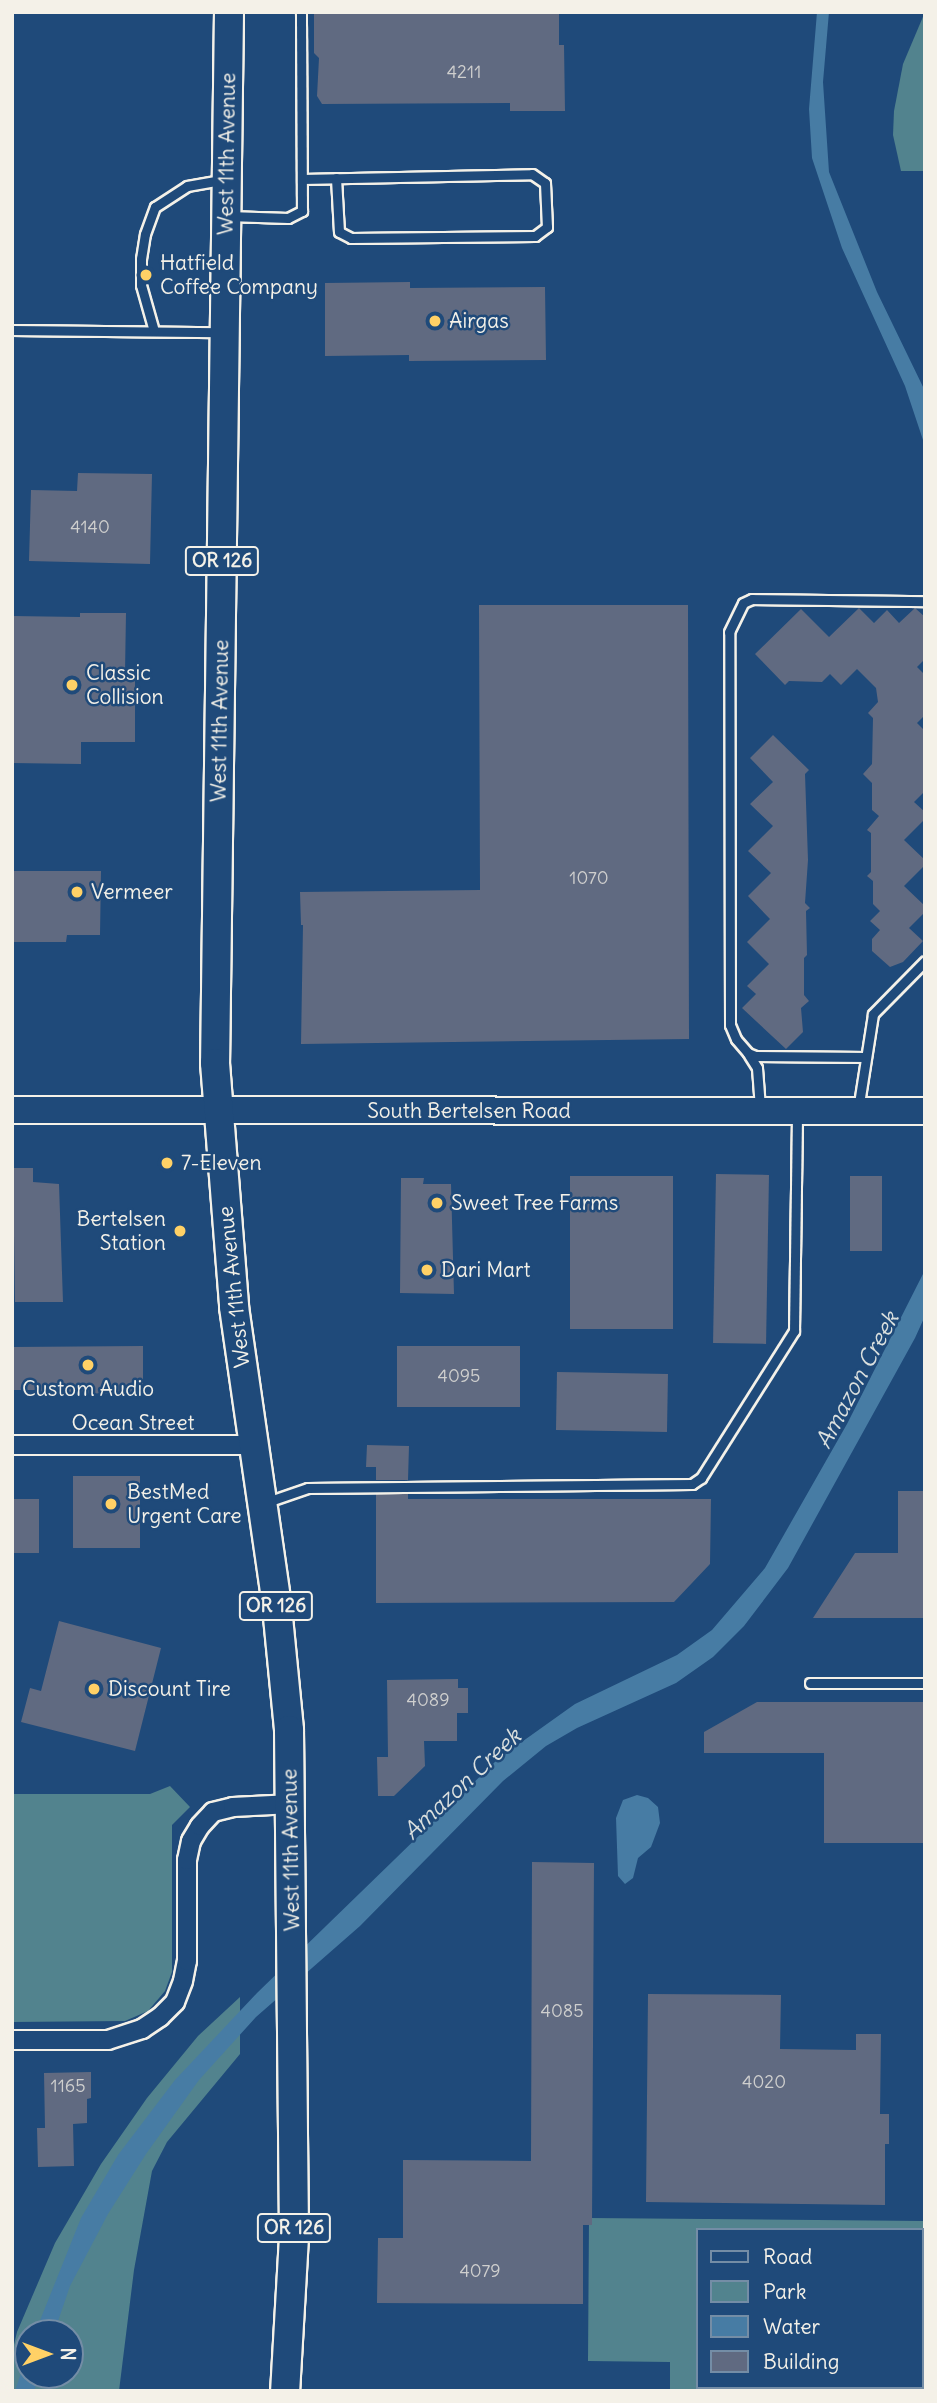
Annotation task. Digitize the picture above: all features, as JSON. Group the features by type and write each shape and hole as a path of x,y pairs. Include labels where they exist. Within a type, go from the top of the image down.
{"main road":[{"name":"West 11th Avenue","path":"229,12 215,1063 229,1265 284,1672 292,1804 293,2288 285,2391"}],"street":[{"name":"South Bertelsen Road","path":"12,1110 925,1111"},
{"name":"Ocean Street","path":"12,1445 253,1445"},
{"path":"12,2040 108,2040 142,2029 160,2017 175,2002 183,1981 187,1961 187,1860 191,1841 200,1826 213,1812 233,1807 292,1804"}],"lane":[{"path":"226,216 288,218 302,211 301,12"},
{"path":"302,179 336,178 532,174 545,183 547,227 535,236 351,238 339,232 336,178"},
{"path":"154,331 141,285 141,259 145,233 155,207 187,186 227,179"},
{"path":"12,330 225,332"},
{"path":"761,1111 757,1068 730,1025 729,632 743,603 752,599 925,601"},
{"path":"858,1111 875,1009 925,961"},
{"path":"748,1054 766,1058 866,1057"},
{"path":"757,1068 766,1058"},
{"path":"261,1503 308,1489 692,1484 701,1478 794,1331 797,1111"},
{"path":"810,1683 925,1683"}],"green space":[{"path":"925,12 925,171 901,171 893,135 894,111 903,64"},
{"path":"170,1786 190,1807 172,1825 172,1972 165,1991 148,2011 125,2021 12,2022 12,1794 150,1794"},
{"path":"240,1997 240,2054 167,2142 152,2171 134,2270 119,2391 12,2391 14,2345 14,2389 84,2389 84,2319 23,2319 55,2243 101,2164 147,2098 198,2036"},
{"path":"589,2218 925,2221 925,2391 670,2391 670,2362 588,2361"}],"water":[{"path":"817,12 829,12 823,82 829,172 877,292 925,391 925,446 905,386 842,248 812,158 809,109"},
{"path":"925,1270 925,1316 915,1338 788,1568 744,1626 713,1657 676,1683 577,1728 546,1746 503,1781 360,1926 256,2017 199,2080 146,2154 108,2214 70,2286 59,2319 41,2319 81,2218 118,2155 175,2080 257,1993 498,1759 575,1704 677,1655 712,1630 765,1568 847,1424"},
{"path":"637,1795 648,1798 658,1807 660,1823 651,1847 638,1858 633,1878 625,1884 618,1876 616,1818 623,1800"},
{"path":"16,2389 35,2389 34,2391 15,2391"}],"building":[{"path":"314,12 559,12 559,45 564,45 565,111 510,111 510,103 322,104 317,96 319,58 314,53"},
{"name":"Airgas","path":"410,282 410,288 545,287 546,360 409,361 409,355 325,356 325,283"},
{"path":"78,473 152,474 150,564 29,561 31,490 77,491"},
{"path":"479,605 688,605 689,1039 301,1044 303,925 300,892 480,890"},
{"path":"859,608 874,623 887,610 899,623 915,608 925,617 925,659 917,667 925,675 925,715 917,723 925,731 925,791 914,802 925,812 925,819 904,840 925,860 925,865 904,886 925,906 925,912 909,928 923,941 903,962 890,967 872,951 872,939 880,930 870,921 880,911 873,904 873,881 867,876 871,872 871,833 867,830 879,816 872,810 872,783 863,774 872,764 873,718 868,713 878,702 876,688 857,669 841,685 830,674 822,682 789,681 785,685 755,654 801,609 829,637"},
{"path":"80,613 126,613 125,673 135,673 135,742 81,742 81,764 12,763 12,616 80,617"},
{"path":"773,735 809,770 805,774 808,860 805,903 810,908 806,911 804,995 809,1001 801,1008 803,1032 786,1049 742,1008 756,994 747,986 769,964 747,942 770,919 748,896 771,873 748,851 773,826 750,804 773,782 750,758"},
{"path":"12,871 101,871 100,935 67,935 66,942 12,942"},
{"path":"13,1168 33,1168 33,1182 59,1184 63,1302 15,1302"},
{"path":"716,1174 769,1175 766,1344 713,1343"},
{"path":"570,1176 673,1176 673,1329 570,1329"},
{"path":"850,1176 882,1176 882,1251 850,1251"},
{"path":"401,1178 424,1178 423,1184 451,1184 454,1294 400,1293"},
{"path":"143,1346 143,1390 133,1390 133,1393 40,1394 40,1390 12,1390 12,1347"},
{"path":"397,1346 520,1346 520,1407 397,1407"},
{"path":"557,1372 668,1374 667,1432 556,1430"},
{"path":"367,1445 409,1446 408,1480 376,1480 376,1467 366,1467"},
{"path":"73,1476 140,1476 140,1548 73,1548"},
{"path":"898,1491 925,1491 925,1618 813,1618 855,1553 898,1553"},
{"path":"376,1494 408,1494 408,1499 711,1499 710,1564 674,1602 376,1603"},
{"path":"12,1499 39,1499 39,1553 12,1553"},
{"path":"59,1621 161,1648 135,1751 21,1722 30,1688 41,1691"},
{"path":"458,1679 458,1688 468,1688 468,1713 457,1713 457,1741 424,1741 425,1766 394,1796 378,1796 377,1757 388,1757 387,1680"},
{"path":"757,1702 925,1702 925,1843 824,1843 824,1753 704,1753 704,1732"},
{"path":"532,1862 594,1863 592,2225 583,2225 583,2304 377,2303 378,2238 403,2238 403,2160 531,2161"},
{"path":"648,1994 781,1995 780,2049 856,2050 856,2034 881,2034 880,2114 889,2114 889,2144 885,2144 885,2205 646,2202"},
{"path":"91,2072 87,2123 73,2124 74,2166 38,2167 37,2128 45,2128 44,2073"}],"place":[{"name":"Hatfield Coffee Company","path":"146,275"},
{"name":"Airgas","path":"435,321"},
{"name":"Classic Collision","path":"72,685"},
{"name":"Vermeer","path":"77,892"},
{"name":"7-Eleven","path":"167,1163"},
{"name":"Sweet Tree Farms","path":"437,1203"},
{"name":"Bertelsen Station","path":"180,1231"},
{"name":"Dari Mart","path":"427,1270"},
{"name":"Custom Audio","path":"88,1365"},
{"name":"BestMed Urgent Care","path":"111,1504"},
{"name":"Discount Tire","path":"94,1689"}],"water label":[{"name":"Amazon Creek","path":"857,1380"},
{"name":"Amazon Creek","path":"462,1784"}]}
